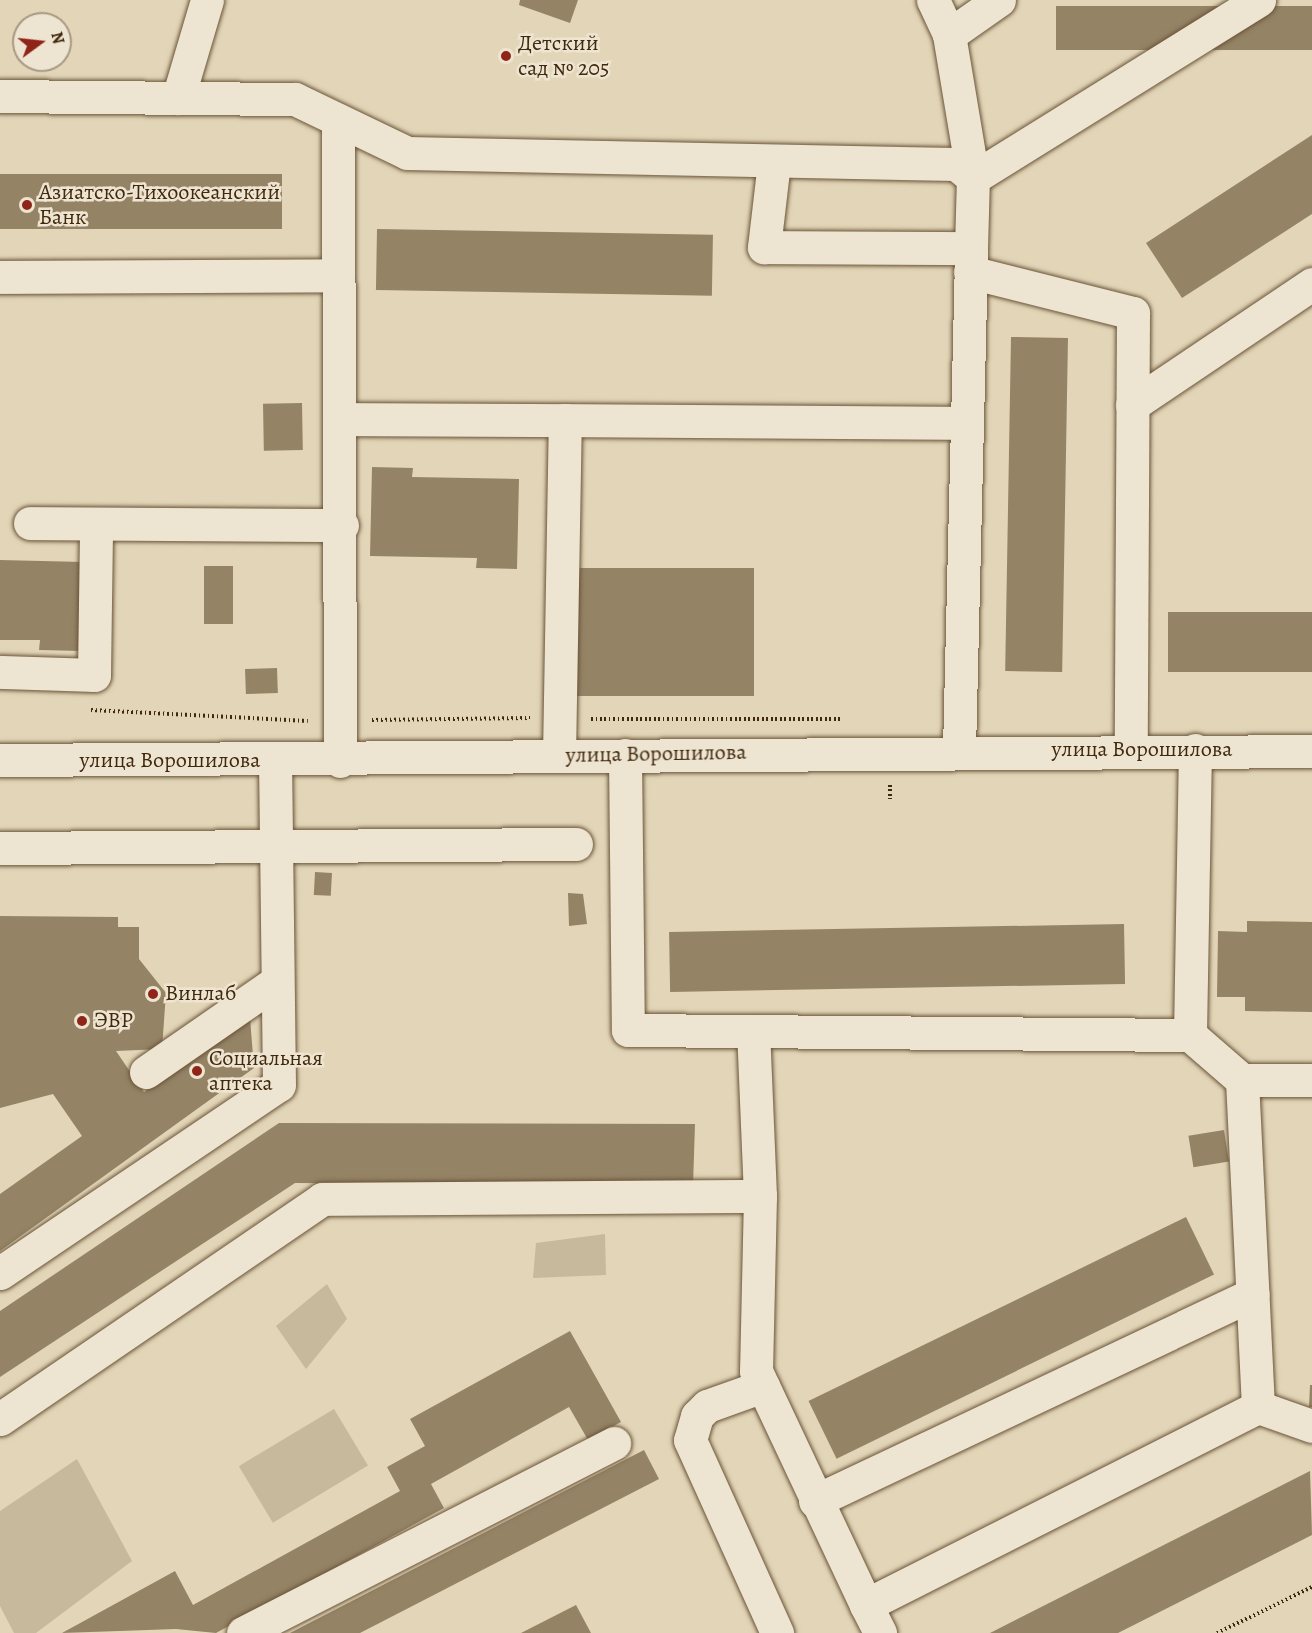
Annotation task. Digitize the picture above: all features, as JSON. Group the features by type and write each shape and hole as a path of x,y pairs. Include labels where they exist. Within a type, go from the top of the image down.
{"street":[{"path":"178,98 207,0"},
{"path":"933,0 949,35 973,178 965,423 959,750"},
{"path":"949,35 999,0"},
{"path":"973,178 1258,0"},
{"path":"0,96 295,99 407,153 956,164 973,178"},
{"path":"338,120 342,525 340,761"},
{"path":"774,162 764,247 970,260 1133,313 1131,750"},
{"path":"0,277 339,275"},
{"path":"1132,405 1312,284"},
{"path":"340,419 965,423"},
{"path":"559,756 565,420"},
{"path":"30,523 342,525"},
{"path":"0,672 93,675 96,524"},
{"name":"улица Ворошилова","path":"0,760 340,761 959,750 1312,751"},
{"path":"1190,1035 1195,750"},
{"path":"625,755 628,1030 1190,1035 1242,1080 1312,1080"},
{"path":"0,1273 279,1085 275,761"},
{"path":"0,848 275,843 576,844"},
{"path":"146,1072 276,982"},
{"path":"753,1031 760,1196 756,1371 815,1501 873,1619 1258,1407 1312,1426"},
{"path":"1242,1080 1258,1407"},
{"path":"0,1419 322,1200 760,1196"},
{"path":"815,1501 1253,1294"},
{"path":"763,1386 707,1406 697,1416 690,1440 777,1633"},
{"path":"243,1633 614,1443"}],"path":[{"path":"83,709 316,722"},
{"path":"1217,1633 1312,1587"}],"shaded area":[{"path":"605,1234 606,1275 533,1278 536,1243"},
{"path":"327,1284 347,1319 306,1369 276,1326"},
{"path":"334,1409 368,1466 273,1523 239,1466"},
{"path":"77,1459 132,1561 36,1633 14,1633 0,1606 0,1511"}],"building":[{"name":"Детский сад № 205","path":"520,0 578,0 570,23 519,5"},
{"path":"1056,6 1312,6 1312,50 1056,50"},
{"path":"1312,135 1312,214 1182,298 1146,243"},
{"path":"0,174 282,174 282,229 0,229"},
{"path":"377,229 713,235 712,296 376,290"},
{"path":"1011,337 1068,338 1062,672 1005,671"},
{"path":"302,403 303,450 264,451 263,404"},
{"path":"372,467 413,468 412,477 519,479 517,569 476,568 477,558 370,556"},
{"path":"0,560 83,562 81,651 39,650 40,640 0,640"},
{"path":"204,566 233,566 233,624 204,624"},
{"path":"577,568 754,568 754,696 577,696"},
{"path":"1168,612 1312,612 1312,672 1168,672"},
{"path":"277,668 278,693 246,694 245,669"},
{"path":"315,872 332,873 331,896 314,895"},
{"path":"568,893 583,894 587,924 569,926"},
{"path":"0,916 118,917 118,927 139,927 139,959 166,993 162,1049 116,1051 144,1092 250,1018 254,1068 0,1251 0,1194 82,1136 53,1094 0,1108"},
{"path":"1247,921 1312,922 1312,1012 1245,1011 1245,997 1217,997 1218,931 1247,932"},
{"path":"1124,924 1125,984 670,992 669,932"},
{"path":"279,1123 695,1124 693,1186 295,1183 0,1377 0,1311"},
{"path":"1224,1130 1229,1162 1193,1167 1188,1136"},
{"path":"1186,1217 1214,1275 837,1459 809,1401"},
{"path":"570,1331 621,1422 588,1440 569,1407 431,1484 444,1508 216,1633 176,1629 62,1633 175,1571 193,1605 400,1491 387,1467 425,1446 410,1419"},
{"path":"1310,1385 1312,1385 1312,1407 1309,1407"},
{"path":"644,1450 659,1479 360,1633 290,1633"},
{"path":"1310,1471 1312,1535 1118,1633 990,1633"},
{"path":"576,1605 591,1633 521,1633"}],"place":[{"name":"Детский сад № 205","path":"506,56"},
{"name":"Азиатско-Тихоокеанский Банк","path":"27,205"},
{"name":"Винлаб","path":"153,994"},
{"name":"ЭВР","path":"82,1021"},
{"name":"Социальная аптека","path":"197,1071"}]}
